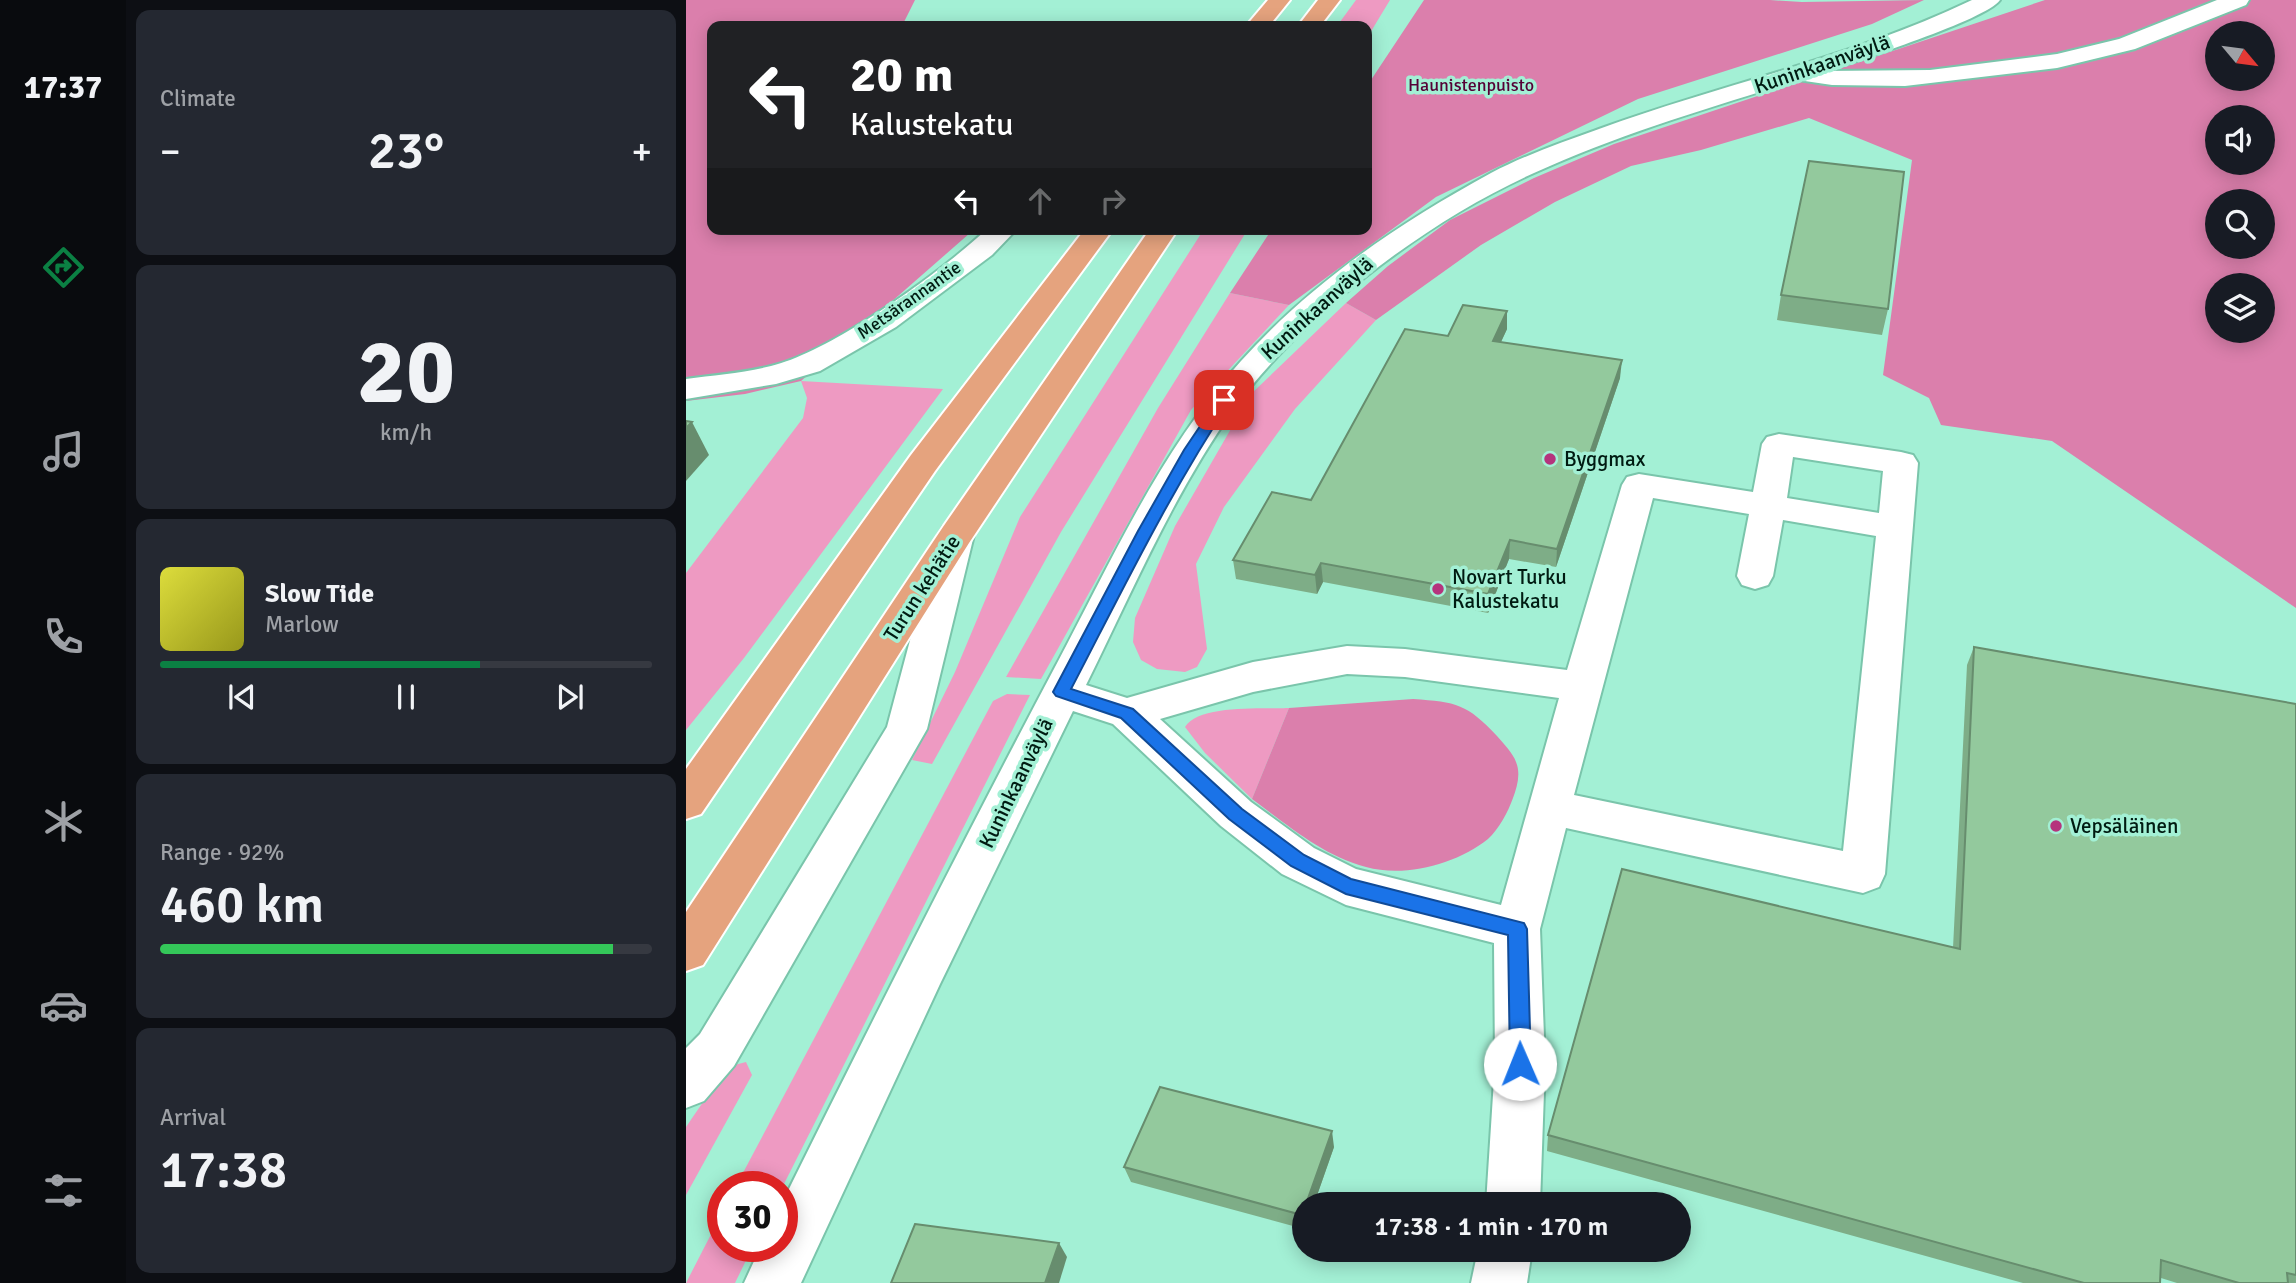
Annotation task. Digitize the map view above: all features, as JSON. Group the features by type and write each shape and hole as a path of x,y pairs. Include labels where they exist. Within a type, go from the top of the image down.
{"highway":[{"path":"1261,21 1279,0"},
{"path":"1313,21 1329,0"},
{"path":"686,802 923,463 1094,235"},
{"name":"Turun kehätie","path":"686,951 956,535 1160,235"}],"street":[{"name":"Kuninkaanväylä","path":"772,1283 887,1043 1062,692 1152,519 1217,410 1252,367 1331,292 1399,239 1510,174 1615,132 1798,74 1911,34 1989,0"},
{"path":"1798,74 1851,81 1876,81 1962,74 2064,61 2144,38 2238,0"},
{"name":"Metsärannantie","path":"686,389 776,375 809,365 885,321 982,249 997,235"},
{"path":"1550,807 1863,874 1901,463 1779,444 1755,576"},
{"path":"1514,1192 1520,1064 1517,929 1639,485 1895,527"},
{"path":"686,1084 717,1050 907,729 956,535"},
{"path":"1127,713 1253,677 1347,660 1405,663 1583,687"},
{"path":"1062,692 1127,713 1236,814 1298,861 1346,886 1517,929"},
{"path":"1499,1283 1503,1262"}],"shaded area":[{"path":"1356,0 1390,0 1372,30 1372,21 1341,21"},
{"path":"1200,235 1244,235 1061,532 932,764 912,760 955,672 1020,517"},
{"path":"1230,293 1289,305 1191,410 1041,679 1006,677 1158,408"},
{"path":"1346,303 1376,320 1295,409 1224,507 1196,564 1207,649 1197,667 1185,672 1157,669 1141,660 1133,642 1135,618 1175,526 1251,394"},
{"path":"801,381 943,389 744,658 686,730 686,573 803,418 807,398"},
{"path":"1007,694 1030,695 791,1171 744,1171 993,701"},
{"path":"1289,708 1252,799 1205,753 1185,727 1203,714 1217,711"},
{"path":"746,1062 752,1075 686,1195 686,1127 727,1067"},
{"path":"707,1242 707,1262 745,1262 735,1283 686,1283"}],"green space":[{"path":"686,0 915,0 904,21 707,21 707,235 968,235 801,381 745,394 686,401"},
{"name":"Haunistenpuisto","path":"1424,0 1924,0 1872,24 1638,99 1436,197 1289,305 1230,293 1268,235 1372,235 1372,78"},
{"path":"2045,0 2296,0 2296,608 2052,441 1941,425 1929,398 1883,375 1912,160 1809,118 1701,150 1631,166 1555,202 1481,245 1376,320 1346,303 1388,266 1450,220 1534,178 1614,144"},
{"path":"1413,699 1451,704 1469,711 1497,736 1515,759 1518,780 1509,809 1492,835 1475,848 1446,862 1414,870 1366,867 1320,847 1252,799 1289,708"}],"building":[{"path":"1809,161 1904,172 1888,309 1781,295"},
{"path":"1463,305 1507,311 1493,341 1622,360 1557,549 1510,540 1488,594 1321,563 1315,575 1233,560 1272,492 1311,500 1405,329 1448,336"},
{"path":"1974,647 2296,704 2296,1275 2287,1273 2288,1283 2239,1283 2161,1260 2160,1283 2084,1283 1548,1135 1622,869 1960,949"},
{"path":"1160,1087 1332,1131 1310,1192 1292,1192 1292,1212 1124,1167"},
{"path":"915,1224 1059,1243 1045,1283 891,1283"}],"place":[{"name":"Byggmax","path":"1550,459"},
{"name":"Novart Turku Kalustekatu","path":"1438,589"},
{"name":"Vepsäläinen","path":"2056,826"}],"route":[{"path":"1224,400 1191,450 1146,531 1062,692 1127,713 1236,814 1298,861 1346,886 1517,929 1520,1064"}]}
